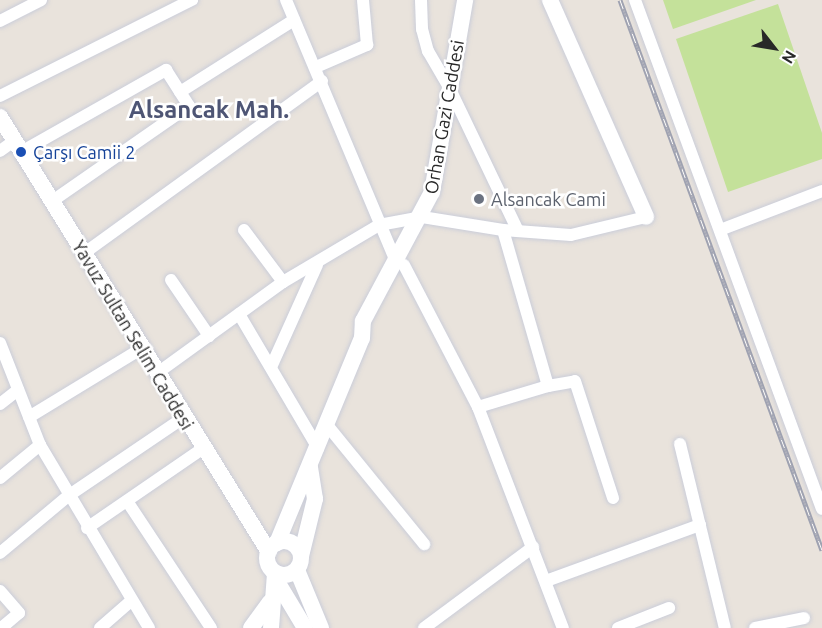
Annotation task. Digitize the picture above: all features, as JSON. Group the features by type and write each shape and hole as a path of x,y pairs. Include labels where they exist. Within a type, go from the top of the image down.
{"street":[{"path":"0,21 40,0"},
{"path":"0,96 192,0"},
{"path":"285,0 322,81 379,225 478,407 563,628"},
{"path":"316,67 367,45 363,0"},
{"path":"421,0 428,51 450,89 518,231"},
{"path":"156,374 283,282 317,265 379,225 421,220 571,235 646,217 550,0"},
{"path":"635,0 822,509"},
{"name":"Orhan Gazi Caddesi","path":"273,548 318,448 362,338 363,321 400,262 421,220 437,176 450,89 467,3"},
{"path":"180,92 294,20"},
{"path":"12,148 166,70 189,106 51,202"},
{"path":"83,254 322,81"},
{"name":"Yavuz Sultan Selim Caddesi","path":"0,117 12,148 51,202 202,449 273,548"},
{"path":"720,230 822,191"},
{"path":"244,230 283,282"},
{"path":"503,230 548,386"},
{"path":"272,365 317,265"},
{"path":"171,280 209,336"},
{"path":"239,314 272,365 318,448"},
{"path":"0,343 40,445 87,528 149,628"},
{"path":"29,417 141,349"},
{"path":"478,407 548,386 575,381 613,498"},
{"path":"0,405 18,390"},
{"path":"0,553 68,496 183,418"},
{"path":"327,425 424,544"},
{"path":"680,444 725,628"},
{"path":"0,478 40,445"},
{"path":"87,528 202,449"},
{"path":"277,573 287,575 299,563 315,499 310,466"},
{"path":"127,501 211,628"},
{"path":"546,581 700,525"},
{"path":"305,628 278,583 277,573 268,563 273,548 291,543 321,628"},
{"path":"424,628 533,547"},
{"path":"271,628 270,602 277,573"},
{"path":"0,591 19,613 1,628"},
{"path":"100,628 131,601"},
{"path":"251,628 270,602"},
{"path":"618,628 669,608"},
{"path":"755,628 804,618"}],"green space":[{"path":"663,0 756,0 673,29"},
{"path":"778,4 822,133 822,159 728,192 676,39"}],"railway":[{"path":"620,0 822,550"}],"place":[{"name":"Çarşı Camii 2","path":"21,152"},
{"name":"Alsancak Cami","path":"479,199"}],"district":[{"name":"Alsancak Mah.","path":"209,110"}]}
